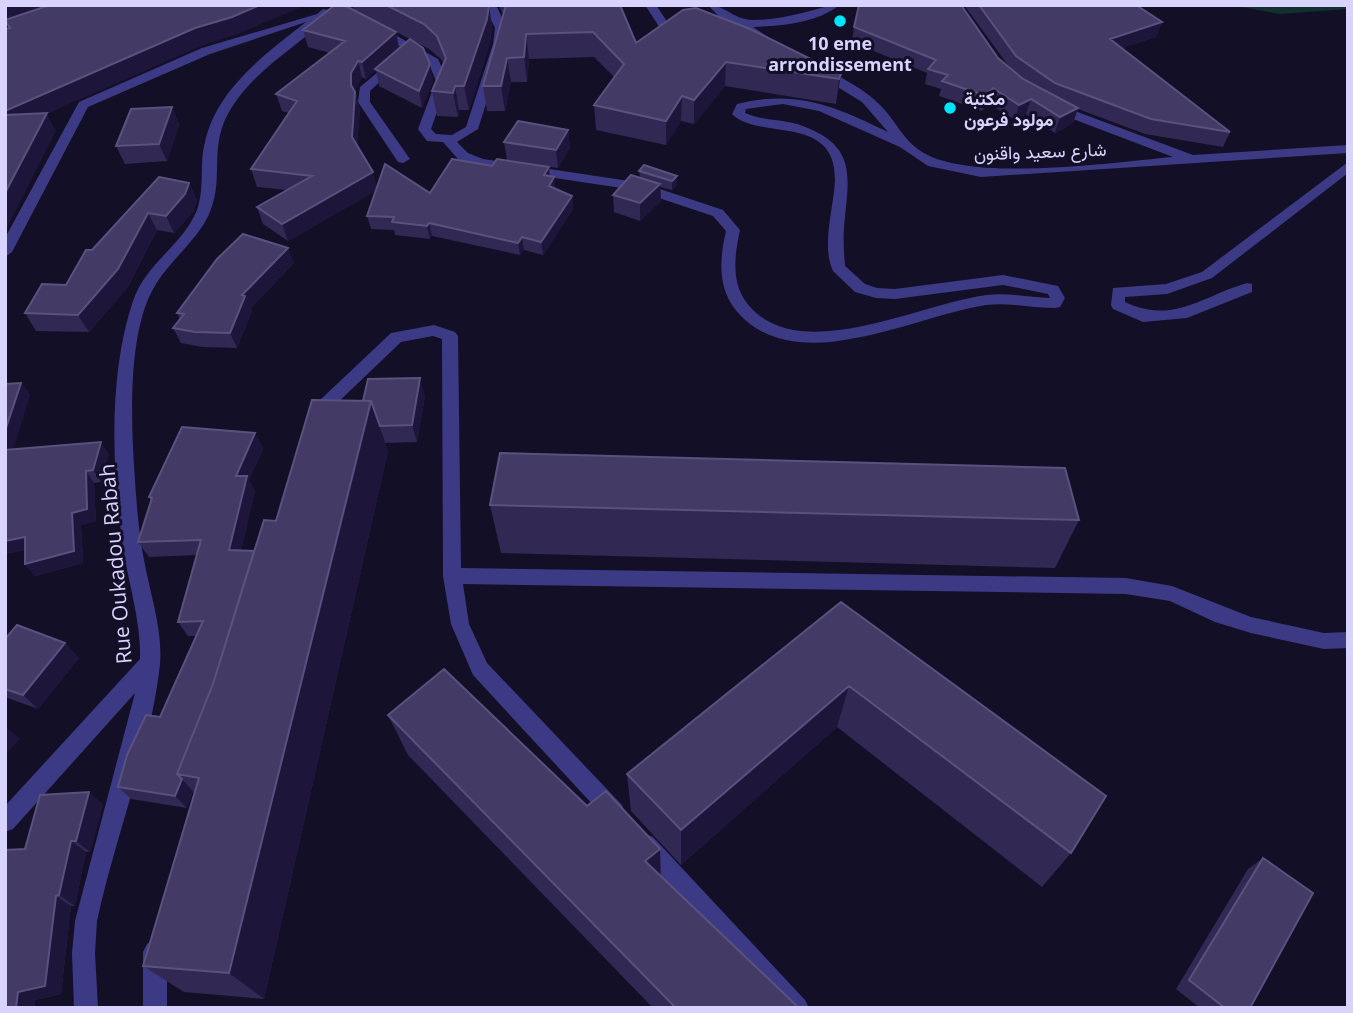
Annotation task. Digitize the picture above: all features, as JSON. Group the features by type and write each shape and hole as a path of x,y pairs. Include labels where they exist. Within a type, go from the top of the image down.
{"street":[{"path":"370,25 434,62 442,81 424,130 432,138 448,140 472,129 499,44 501,27 490,5"},
{"path":"650,5 667,27 684,29 711,16 739,23 775,45"},
{"path":"739,23 820,13 834,5"},
{"path":"5,252 83,105 206,51 331,9"},
{"name":"Rue Oukadou Rabah","path":"86,1008 85,924 151,660 129,507 124,391 135,322 142,298 155,274 192,231 204,211 209,191 211,139 218,118 232,97 273,54 331,9"},
{"path":"248,38 266,43 273,54"},
{"path":"403,159 363,102 364,89 412,47"},
{"name":"شارع سعيد واقنون","path":"810,65 861,94 880,112 901,143 932,163 971,172 1197,161 1274,151 1348,149"},
{"path":"448,140 463,156 480,163 637,186 718,213 733,230 725,262 734,298 748,320 769,332 791,337 824,338 988,299 1055,303 1058,298 1053,290 1003,280 894,295 860,288 838,268 836,228 844,180 840,158 830,144 817,134 787,124 747,120 738,114 741,107 752,103 804,102 832,110 901,143"},
{"path":"1045,104 1197,161"},
{"path":"1247,288 1188,313 1143,317 1118,305 1118,292 1167,289 1207,275 1348,166"},
{"path":"316,433 324,406 396,337 434,330 450,336 452,576 460,624 481,669 797,1008"},
{"path":"452,576 1126,586 1172,594 1222,616 1251,625 1324,641 1348,640"},
{"path":"5,822 151,660"},
{"path":"155,1008 155,952 158,939"}],"green space":[{"path":"1231,5 1348,5 1348,9 1280,14"}],"building":[{"path":"50,5 260,5 195,28 5,111 5,29 10,28 5,20"},
{"path":"335,5 344,5 396,32 362,62 358,61 351,73 351,85 355,92 352,137 373,172 282,224 257,207 312,176 251,169 297,101 276,94 345,41 303,30"},
{"path":"386,5 489,5 487,19 464,86 455,86 453,93 432,91 446,58 437,36 424,24"},
{"path":"506,5 620,5 636,43 683,10 696,8 750,29 841,74 839,79 726,62 694,100 682,96 666,121 594,105 624,64 593,32 526,34 524,57 507,58 501,86 483,86"},
{"path":"859,5 961,5 998,58 1023,79 1078,108 1060,117 1031,99 1019,105 993,88 986,96 942,81 948,75 928,69 936,60 854,27"},
{"path":"979,5 1136,5 1162,22 1110,39 1230,132 1151,119 1055,83 1016,56"},
{"path":"410,39 423,48 430,64 419,91 375,69"},
{"path":"172,107 159,144 116,146 131,109"},
{"path":"47,113 5,193 5,115"},
{"path":"518,121 568,130 556,150 504,142"},
{"path":"452,159 492,166 497,159 549,167 544,175 554,177 549,186 572,196 541,242 522,237 518,243 429,223 427,226 392,222 394,217 367,216 385,164 430,193"},
{"path":"644,165 677,176 672,181 639,171"},
{"path":"631,175 660,184 640,203 613,195"},
{"path":"159,177 189,183 185,194 166,216 148,213 118,269 78,315 25,313 42,284 66,285 86,250 92,250"},
{"path":"243,234 288,248 242,295 245,296 230,333 173,328 184,314 177,313 217,259"},
{"path":"420,378 412,425 380,426 371,401 363,401 368,379"},
{"path":"21,383 5,431 5,384"},
{"path":"312,400 371,401 229,973 143,966 199,778 177,774 213,684 264,520 276,521"},
{"path":"182,427 255,433 236,476 247,476 229,550 254,551 213,684 177,774 182,779 175,796 118,787 127,755 146,715 160,717 203,621 178,622 201,540 138,542 152,498 149,497"},
{"path":"101,442 93,470 86,471 87,509 72,513 74,551 25,564 25,537 5,541 5,450"},
{"path":"500,453 1065,468 1079,520 490,505"},
{"path":"841,602 1106,796 1071,853 849,686 681,830 627,774"},
{"path":"17,625 65,643 23,695 5,689 5,639"},
{"path":"444,669 587,806 606,791 660,849 645,861 799,1008 676,1008 388,715"},
{"path":"89,792 76,841 71,841 59,895 56,896 45,986 18,992 16,1008 5,1008 5,850 25,849 40,795"},
{"path":"1263,858 1313,893 1250,1008 1225,1008 1189,980"}],"place":[{"name":"10 eme arrondissement","path":"840,21"},
{"name":"مكتبة مولود فرعون","path":"950,108"}]}
